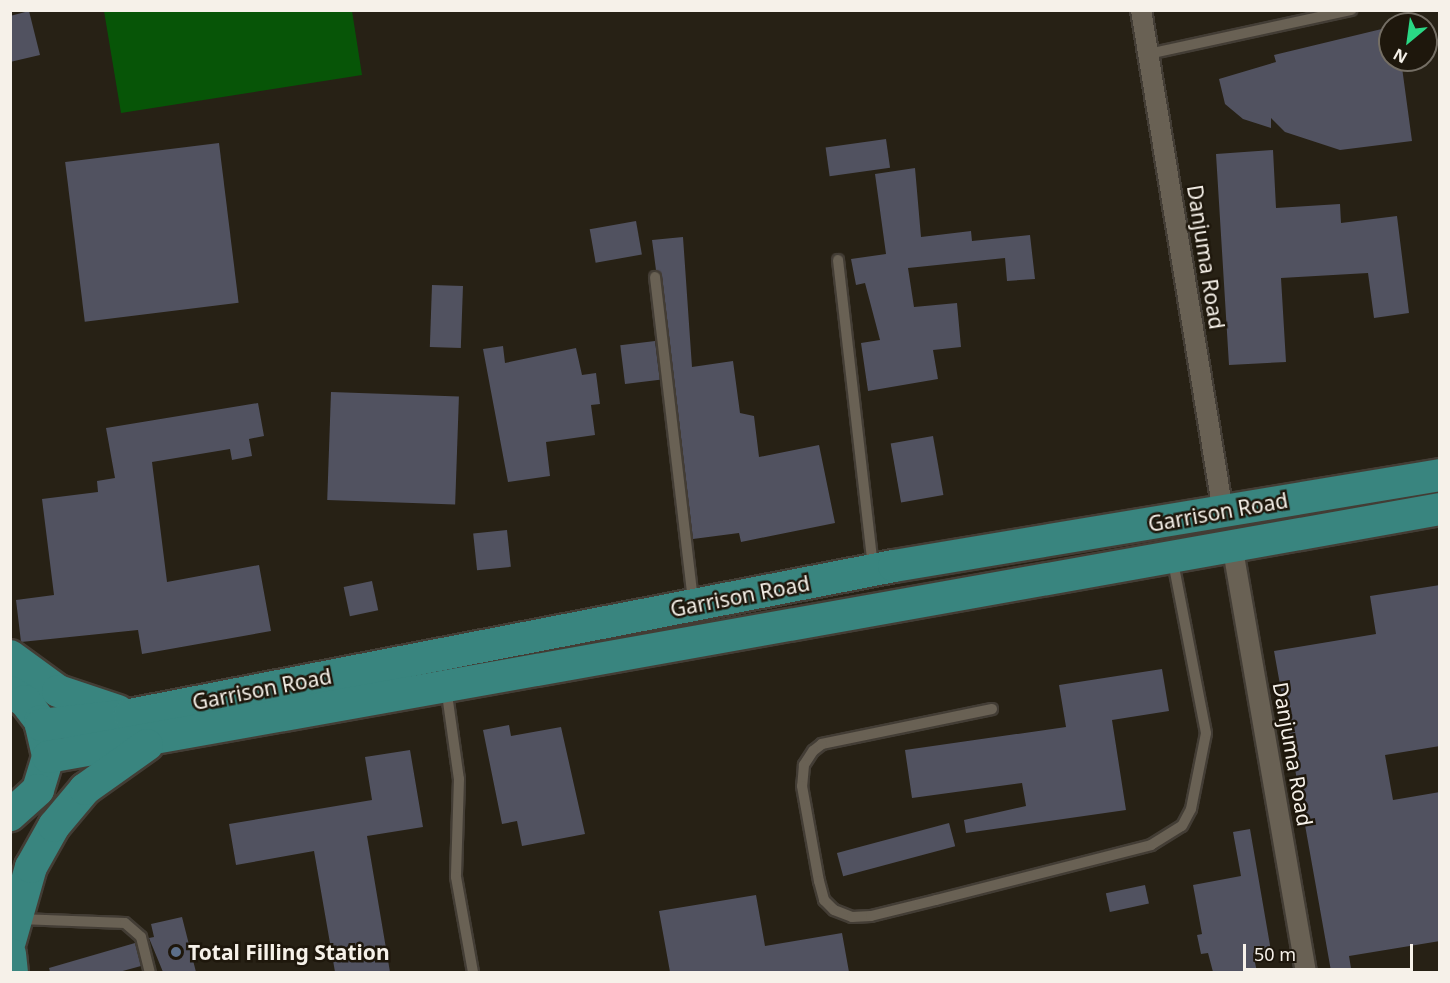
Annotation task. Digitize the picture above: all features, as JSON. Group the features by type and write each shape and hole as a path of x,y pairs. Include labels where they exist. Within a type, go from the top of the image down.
{"main road":[{"name":"Garrison Road","path":"41,725 130,715 874,570 1440,475"},
{"name":"Garrison Road","path":"48,757 446,687 1172,554 1440,509"},
{"path":"10,656 58,691 130,715"},
{"path":"10,692 25,701 41,725 48,757 38,790 10,815"},
{"path":"12,926 31,867 54,826 85,789 158,738"},
{"path":"10,954 12,972"}],"street":[{"name":"Danjuma Road","path":"1141,10 1223,512"},
{"name":"Danjuma Road","path":"1232,544 1305,972"}],"lane":[{"path":"1148,54 1351,10"},
{"path":"838,261 874,570"},
{"path":"655,277 694,605"},
{"path":"992,709 822,744 813,751 804,765 802,786 819,881 824,900 834,910 852,917 936,900 1151,845 1182,826 1191,809 1206,733 1172,554"},
{"path":"446,687 459,778 456,877 473,972"},
{"path":"12,926 125,923 141,937 150,972"}],"green space":[{"path":"104,11 352,11 362,75 121,113"}],"building":[{"path":"29,11 40,55 10,62 10,16"},
{"path":"1378,30 1378,72 1403,72 1412,141 1340,150 1285,132 1271,118 1271,128 1243,119 1225,104 1219,79 1276,62 1274,55"},
{"path":"886,139 890,168 830,176 826,147"},
{"path":"219,143 239,303 85,322 65,162"},
{"path":"1273,150 1276,208 1340,204 1341,223 1397,216 1409,313 1374,318 1368,273 1281,278 1286,362 1229,365 1216,154"},
{"path":"915,168 921,237 971,231 972,241 1030,235 1035,279 1007,281 1005,258 908,268 914,307 957,303 961,347 933,350 938,379 868,391 861,343 880,340 865,283 856,285 851,259 886,254 875,174"},
{"path":"636,221 642,254 596,263 590,229"},
{"path":"683,237 692,367 733,361 740,413 754,416 759,457 819,445 835,523 741,542 739,533 693,539 662,276 656,270 652,240"},
{"path":"432,285 463,286 461,348 430,347"},
{"path":"655,341 660,380 625,384 620,345"},
{"path":"503,346 505,363 576,348 582,375 596,373 600,404 591,405 595,435 546,442 550,476 508,482 483,349"},
{"path":"331,392 459,396 455,504 327,500"},
{"path":"258,403 264,436 249,439 252,456 232,460 230,449 152,462 167,582 259,565 271,631 142,654 138,630 21,642 16,600 54,595 42,499 98,492 97,481 115,478 106,428"},
{"path":"933,436 943,495 901,503 891,443"},
{"path":"507,530 511,567 477,570 473,534"},
{"path":"372,581 378,610 350,616 344,587"},
{"path":"1440,585 1440,746 1385,755 1393,800 1440,792 1440,941 1349,956 1351,968 1331,971 1274,651 1376,634 1370,596"},
{"path":"1162,669 1169,711 1112,720 1126,810 966,833 964,820 1026,806 1022,783 912,798 905,750 1066,727 1059,685"},
{"path":"509,725 511,736 561,727 585,834 522,846 517,821 502,824 483,730"},
{"path":"410,750 423,827 367,836 390,972 335,972 314,851 236,865 229,824 372,800 365,757"},
{"path":"949,823 955,846 843,876 837,853"},
{"path":"1250,829 1271,951 1253,953 1257,972 1213,972 1208,953 1201,954 1197,935 1202,934 1193,885 1241,876 1233,832"},
{"path":"1145,885 1149,904 1110,912 1106,893"},
{"path":"756,895 765,946 842,933 849,972 670,972 659,911"},
{"path":"182,917 196,972 163,972 149,938 154,937 151,924"},
{"path":"135,943 141,966 119,972 50,972 49,968"}],"place":[{"name":"Total Filling Station","path":"176,952"}]}
